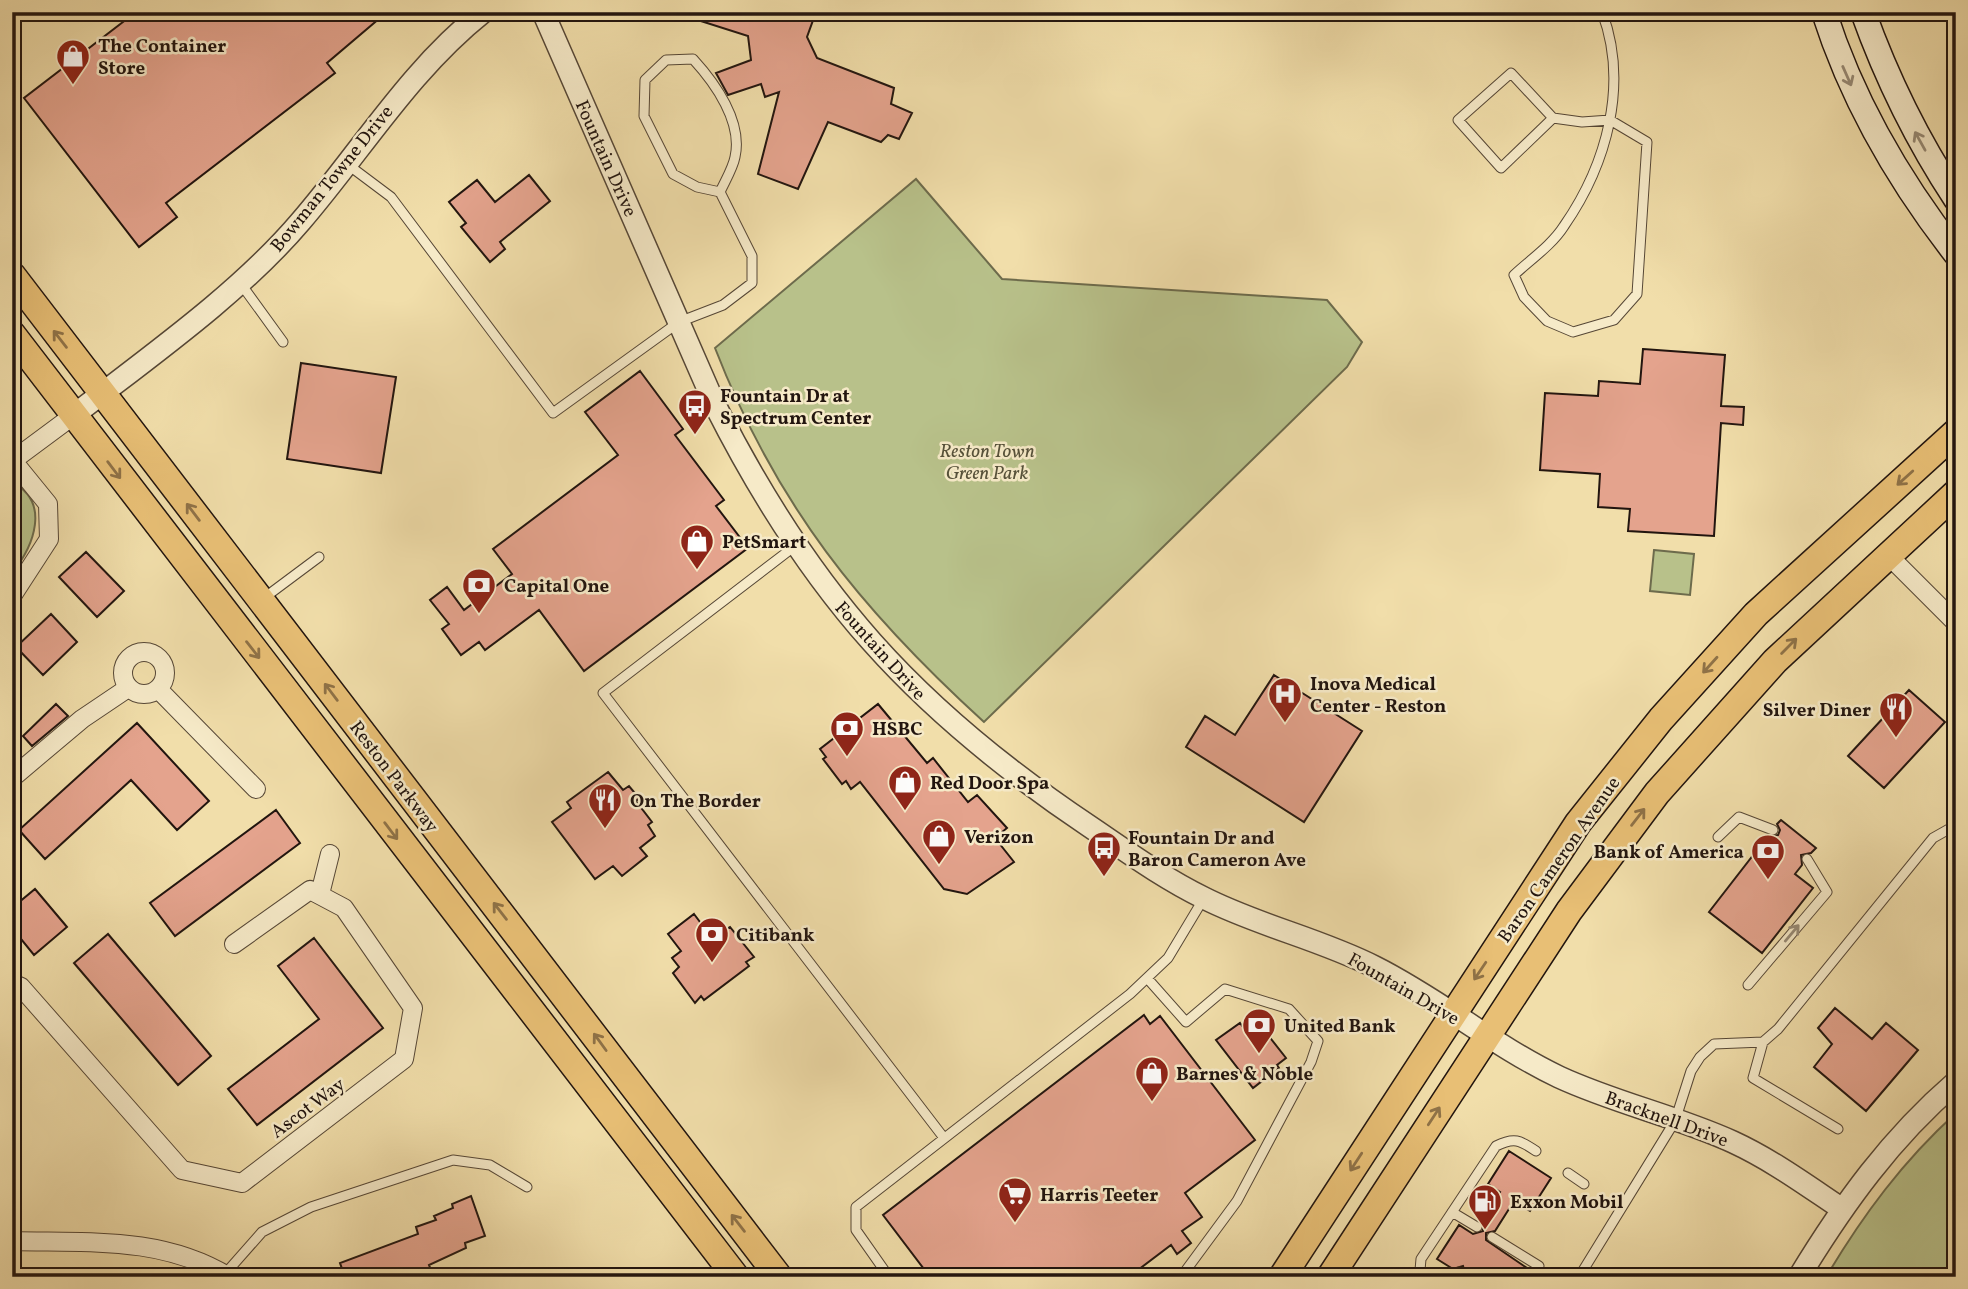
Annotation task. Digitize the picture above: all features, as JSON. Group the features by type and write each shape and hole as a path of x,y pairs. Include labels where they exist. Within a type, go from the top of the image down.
{"main road":[{"path":"1824,12 1851,85 1881,141 1928,219 1956,254"},
{"path":"1863,12 1881,64 1905,115 1956,199"},
{"name":"Reston Parkway","path":"12,275 779,1277"},
{"name":"Reston Parkway","path":"12,334 736,1277"},
{"name":"Baron Cameron Avenue","path":"1282,1277 1578,823 1661,719 1756,614 1956,432"},
{"name":"Baron Cameron Avenue","path":"1330,1277 1569,911 1657,793 1774,660 1956,493"}],"street":[{"name":"Bowman Towne Drive","path":"74,415 240,282 301,221 425,64 483,12"},
{"name":"Fountain Drive","path":"543,12 679,322 747,468 796,546 866,638 914,689 967,737 1065,810 1205,898 1255,921 1335,948 1377,968 1487,1036"},
{"path":"12,596 48,539 48,504 13,461 74,415"},
{"path":"1887,554 1956,623"},
{"path":"140,652 151,652 161,659 166,669 165,680 159,690 149,695 137,694 128,688 123,677 123,666 129,657 140,652"},
{"path":"12,778 82,719 128,688"},
{"path":"159,690 256,789"},
{"path":"234,944 310,890 320,894 330,854"},
{"name":"Ascot Way","path":"12,983 21,987 182,1170 242,1183 404,1059 413,1007 344,908 320,894"},
{"name":"Bracknell Drive","path":"1487,1036 1522,1058 1581,1087 1731,1141 1773,1163 1842,1209"},
{"path":"1799,1277 1876,1161 1920,1112 1956,1082"},
{"path":"12,1241 146,1245 177,1252 227,1275"}],"lane":[{"path":"1553,118 1501,168 1458,120 1511,73 1553,118 1582,122 1611,120 1647,142 1637,294 1614,320 1573,332 1547,321 1524,297 1514,275 1563,229 1590,183 1611,120 1616,80 1610,34 1602,12"},
{"path":"346,163 391,197 553,413 679,322 723,305 752,283 752,256 720,192 736,155 733,123 715,83 693,59 666,60 646,80 644,116 673,174 697,187 720,192"},
{"path":"240,282 283,342"},
{"path":"796,546 603,693 944,1138"},
{"path":"261,600 319,557"},
{"path":"1718,837 1739,817 1773,830"},
{"path":"1838,1129 1753,1078 1763,1042 1778,1029 1933,838 1956,825"},
{"path":"1748,985 1826,892 1807,859"},
{"path":"889,1277 856,1230 856,1207 1147,978 1168,958 1205,898"},
{"path":"1147,978 1186,1022 1224,989 1289,1009 1318,1041 1311,1062 1237,1201 1181,1277"},
{"path":"1579,1277 1675,1121 1691,1071 1700,1057 1714,1044 1763,1042"},
{"path":"1430,1277 1420,1270 1421,1259 1496,1146 1508,1140 1520,1140 1536,1151"},
{"path":"227,1275 262,1232 311,1207 453,1160 490,1165 527,1187"},
{"path":"1568,1173 1584,1184"},
{"path":"1452,1212 1477,1227"},
{"path":"1492,1237 1506,1250 1539,1266"}],"green space":[{"name":"Reston Town Green Park","path":"916,179 1002,279 1327,300 1362,342 1347,367 984,722 899,638 826,552 765,457 715,348"},
{"path":"12,482 32,501 35,525 27,550 12,573"},
{"path":"1654,550 1694,554 1690,595 1650,591"},
{"path":"1956,1113 1956,1260 1945,1277 1826,1277 1885,1190 1919,1150"}],"building":[{"path":"136,12 387,12 327,63 335,73 166,203 177,217 139,247 24,98"},
{"path":"685,12 816,12 807,37 817,58 894,88 891,104 912,113 899,139 888,135 881,142 828,122 798,189 758,174 779,92 765,97 761,84 728,95 716,73 751,60 748,36 685,16"},
{"path":"529,175 550,201 500,242 505,249 490,262 461,227 466,223 449,202 477,180 495,202"},
{"path":"1643,349 1725,355 1721,406 1744,407 1743,425 1721,423 1714,536 1628,531 1630,509 1598,507 1600,474 1540,470 1545,393 1598,396 1599,381 1640,384"},
{"path":"301,363 396,377 381,473 287,459"},
{"path":"640,371 683,429 675,435 724,500 716,506 748,548 584,671 539,610 485,650 479,642 461,655 442,629 449,624 430,600 447,587 464,610 512,574 493,549 618,455 585,412"},
{"path":"86,552 124,591 97,617 59,577"},
{"path":"51,614 77,642 43,675 16,647"},
{"path":"1274,675 1362,731 1304,822 1186,747 1205,716 1235,735"},
{"name":"Silver Diner","path":"1909,690 1945,722 1884,788 1848,756"},
{"path":"56,704 68,716 32,746 23,736"},
{"path":"878,704 927,763 933,758 968,802 977,795 1007,828 995,838 1014,862 967,894 944,889 860,782 851,789 846,781 842,784 823,759 826,757 820,749"},
{"path":"137,723 209,801 177,830 131,780 45,859 19,830"},
{"name":"On The Border","path":"608,772 623,790 629,786 639,798 636,801 652,822 648,825 655,836 640,848 647,856 622,876 613,866 595,879 552,822 571,808 567,802"},
{"path":"276,810 300,843 175,936 150,903"},
{"name":"Bank of America","path":"1781,820 1816,848 1811,853 1801,855 1802,865 1795,874 1813,888 1762,953 1709,912 1768,836 1778,835 1780,830 1777,824"},
{"path":"35,889 67,927 34,955 12,928 12,908"},
{"name":"Citibank","path":"694,914 706,930 715,922 723,931 730,927 754,957 746,962 749,966 704,1000 701,996 695,1003 673,973 679,967 672,958 681,951 668,934"},
{"path":"108,934 211,1056 178,1085 74,963"},
{"path":"314,938 383,1028 257,1125 228,1089 319,1019 278,966"},
{"path":"1835,1008 1872,1039 1886,1023 1918,1050 1866,1111 1814,1067 1832,1044 1818,1028"},
{"path":"1144,1015 1150,1024 1160,1016 1255,1140 1185,1193 1202,1217 1182,1231 1191,1243 1177,1254 1171,1245 1138,1270 1143,1277 930,1277 883,1215"},
{"path":"1240,1023 1248,1034 1254,1029 1263,1038 1268,1035 1286,1058 1277,1065 1279,1068 1253,1088 1216,1040"},
{"name":"Exxon Mobil","path":"1509,1151 1551,1178 1530,1211 1514,1201 1495,1231 1486,1233 1486,1240 1540,1277 1466,1277 1463,1266 1453,1269 1437,1259 1459,1225 1473,1234 1483,1231 1481,1221 1500,1192 1488,1184"},
{"path":"471,1196 485,1236 465,1243 466,1248 429,1265 431,1270 415,1277 345,1277 340,1263 418,1234 416,1227 436,1220 434,1216"}],"place":[{"name":"The Container Store","path":"73,86"},
{"name":"Fountain Dr at Spectrum Center","path":"695,436"},
{"name":"PetSmart","path":"697,571"},
{"name":"Capital One","path":"479,615"},
{"name":"Inova Medical Center - Reston","path":"1285,724"},
{"name":"Silver Diner","path":"1896,739"},
{"name":"HSBC","path":"847,758"},
{"name":"Red Door Spa","path":"905,812"},
{"name":"On The Border","path":"605,830"},
{"name":"Verizon","path":"939,866"},
{"name":"Fountain Dr and Baron Cameron Ave","path":"1104,878"},
{"name":"Bank of America","path":"1768,881"},
{"name":"Citibank","path":"712,964"},
{"name":"United Bank","path":"1259,1055"},
{"name":"Barnes & Noble","path":"1152,1103"},
{"name":"Harris Teeter","path":"1015,1224"},
{"name":"Exxon Mobil","path":"1485,1231"}]}
